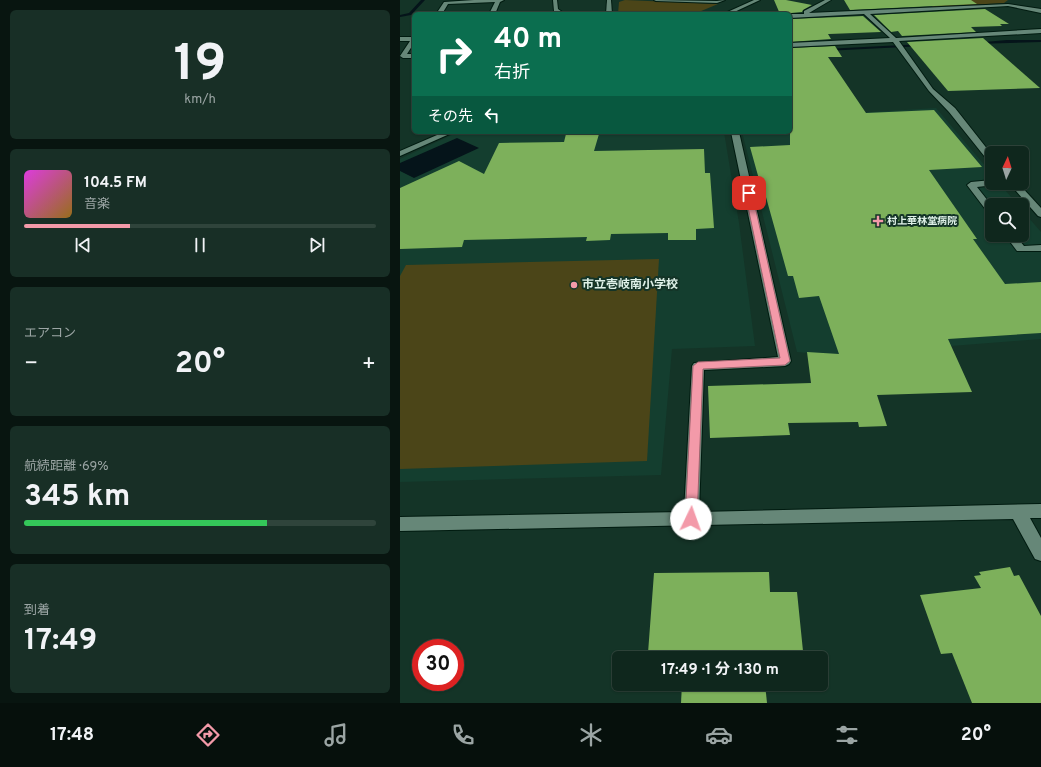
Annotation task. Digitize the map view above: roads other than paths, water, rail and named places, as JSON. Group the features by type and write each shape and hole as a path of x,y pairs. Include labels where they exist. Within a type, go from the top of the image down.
{"street":[{"path":"493,12 498,0"},
{"path":"440,12 446,3 502,0"},
{"path":"555,0 556,10 559,12"},
{"path":"608,0 609,12"},
{"path":"656,0 718,2 723,0"},
{"path":"731,12 758,0"},
{"path":"808,15 806,12 829,0"},
{"path":"792,16 866,13 1009,2 1041,11"},
{"path":"866,13 898,44 931,90 952,110 985,151"},
{"path":"792,45 898,44 1041,31"},
{"path":"400,39 412,39"},
{"path":"412,42 403,56 412,56"},
{"path":"400,154 445,134"},
{"path":"691,519 698,366 785,361 735,134"},
{"path":"985,183 971,185 985,203"},
{"path":"1019,190 1041,214"},
{"path":"1016,242 1021,249 1041,248"},
{"path":"1017,511 1041,553"},
{"path":"400,524 1041,511"}],"waterway":[{"path":"400,16 410,14 423,0"},
{"path":"975,43 1041,41"},
{"path":"825,50 922,45"}],"place":[{"name":"村上華林堂病院","path":"878,221"},
{"name":"市立壱岐南小学校","path":"574,285"}]}
